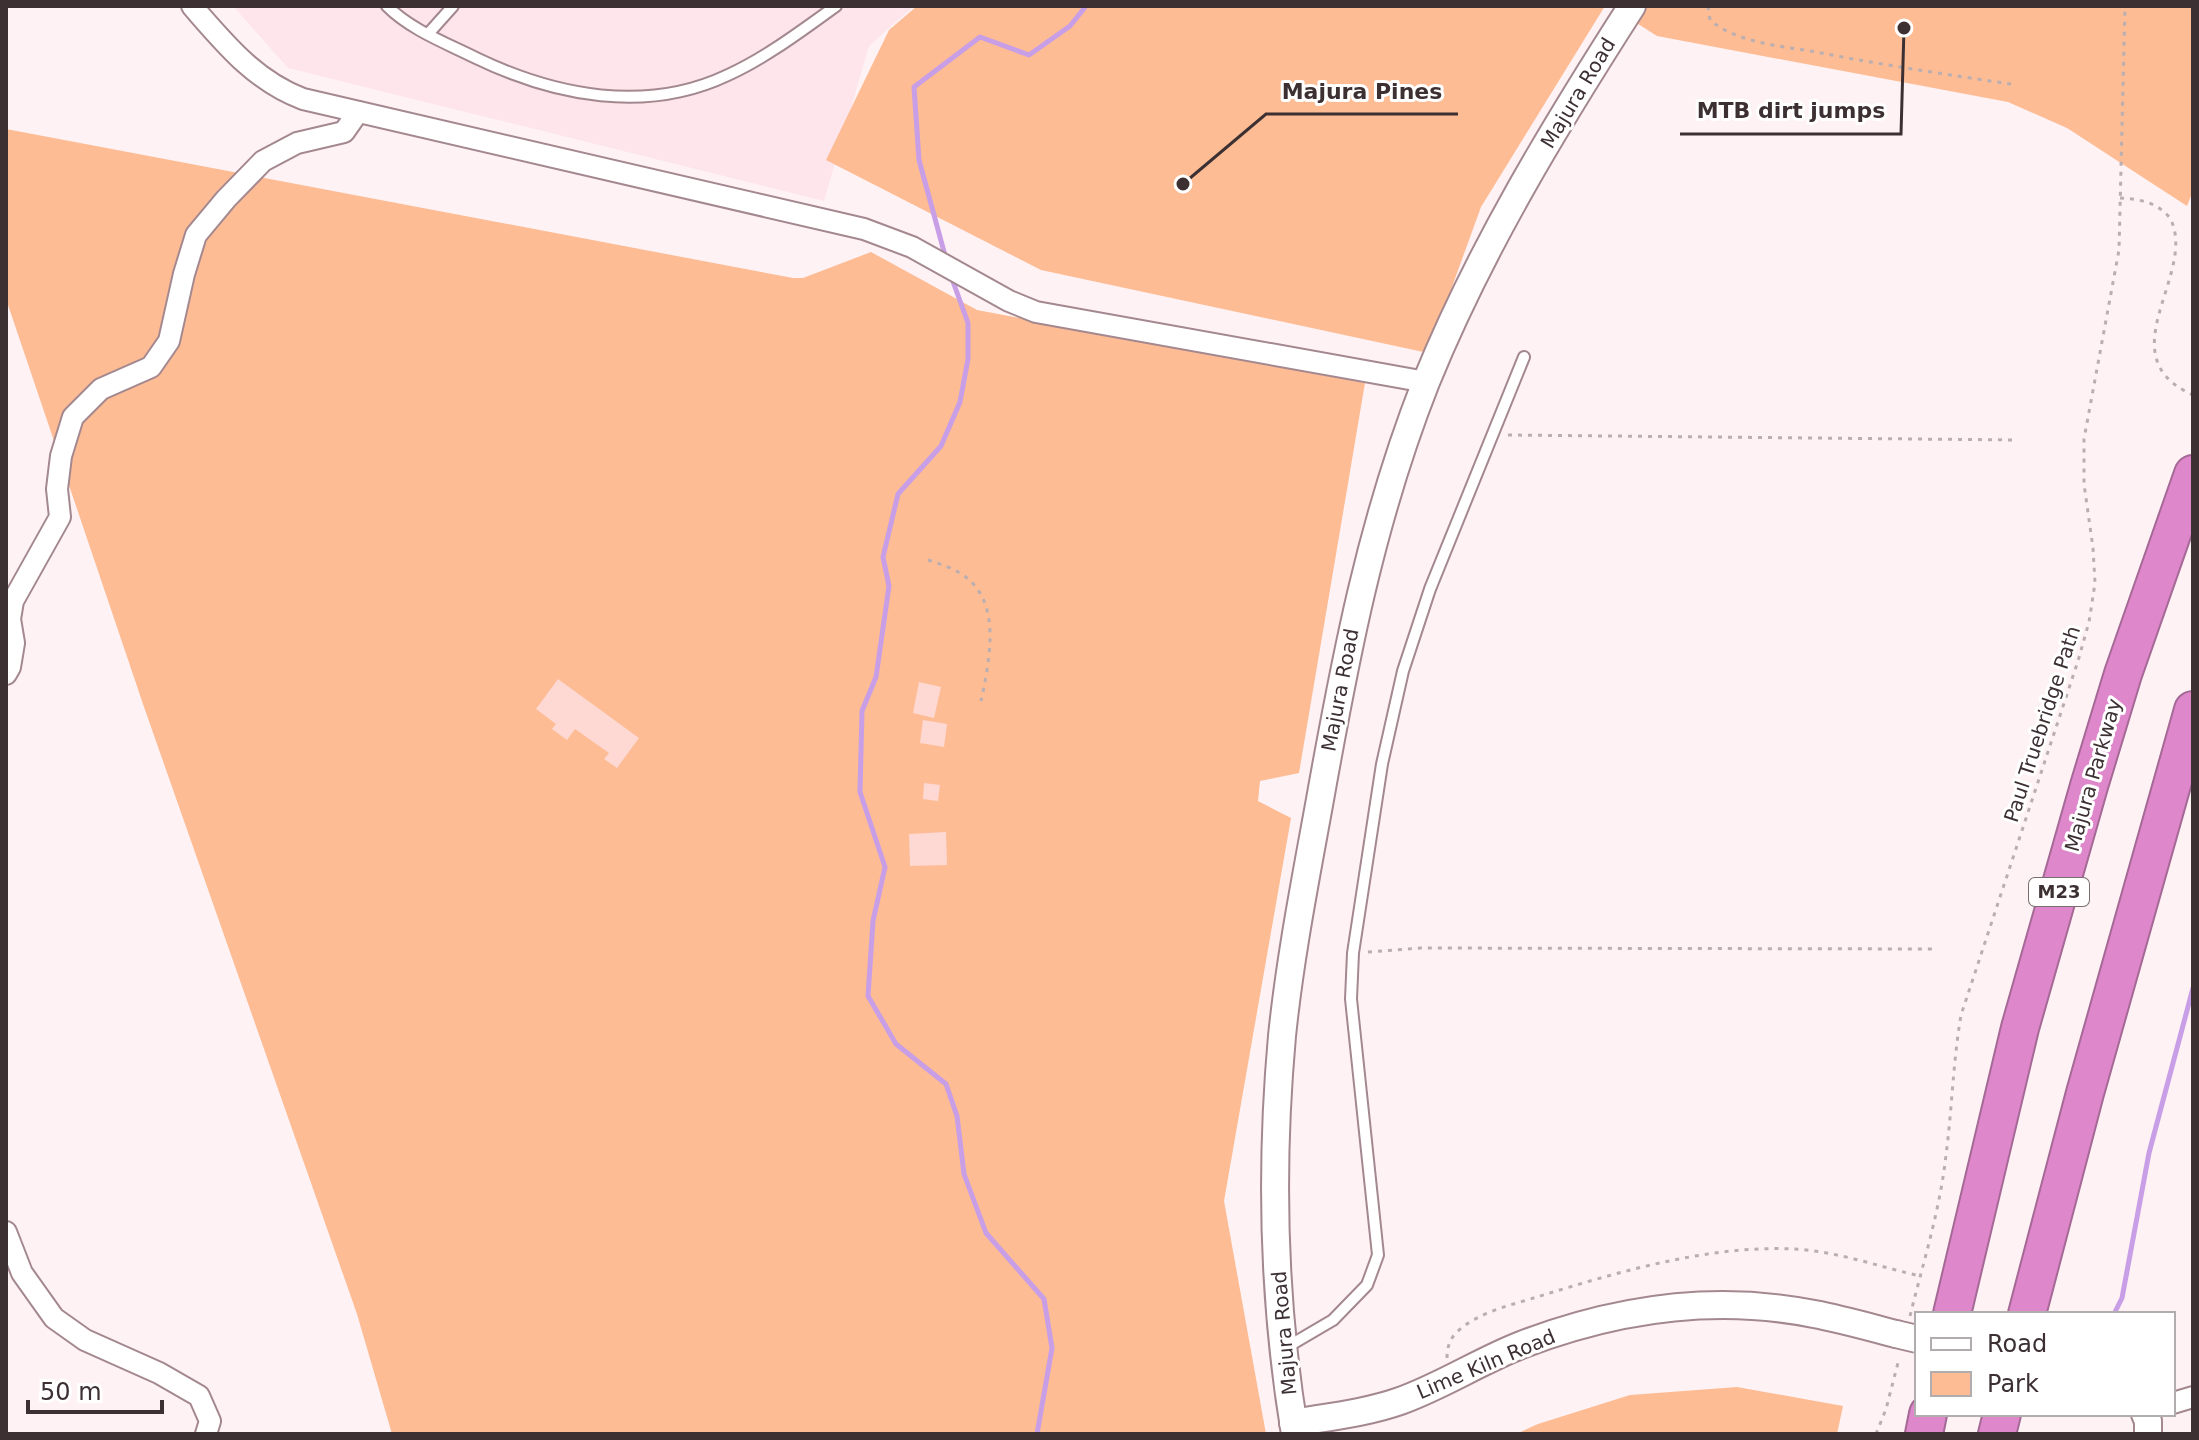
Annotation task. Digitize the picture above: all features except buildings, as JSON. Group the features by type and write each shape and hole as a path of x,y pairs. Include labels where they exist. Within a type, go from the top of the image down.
{"highway":[{"name":"Majura Parkway","path":"1952,1312 2020,1028 2085,801 2123,674 2193,475"},
{"path":"2028,1312 2085,1093 2193,710"}],"street":[{"path":"192,6 238,57 272,85 303,99 864,229 912,247 1009,301 1036,312 1426,382"},
{"name":"Majura Road","path":"1294,1429 1282,1350 1274,1166 1283,1034 1348,640 1395,469 1426,382 1507,210 1632,6"},
{"path":"6,674 14,643 10,619 13,601 60,517 57,489 61,456 73,417 101,389 151,367 169,341 196,235 226,199 263,161 297,143 344,132 358,112"},
{"path":"6,1232 22,1273 54,1318 85,1340 159,1373 199,1396 210,1421 206,1434"},
{"name":"Lime Kiln Road","path":"1294,1429 1402,1400 1521,1345 1574,1327 1615,1315 1669,1306 1812,1313 1905,1338"}],"lane":[{"path":"387,6 428,34 528,79 598,96 653,97 725,77 783,44 836,6"},
{"path":"428,34 453,6"},
{"path":"1282,1350 1333,1320 1367,1285 1378,1255 1351,999 1353,953 1382,764 1403,671 1430,589 1524,357"}],"path":[{"path":"1708,6 1710,20 1720,28 1766,42 1871,63 2017,85"},
{"name":"Paul Truebridge Path","path":"1876,1434 1905,1338 1942,1185 1961,1015 2078,661 2093,603 2093,548 2083,457 2119,250 2125,6"},
{"path":"2120,198 2146,202 2159,208 2173,222 2181,243"},
{"path":"2177,277 2160,326 2158,355 2167,376 2193,395"},
{"path":"1492,435 2017,440"},
{"path":"928,560 965,576 982,596 990,627 990,658 981,701"},
{"path":"1353,953 1420,948 1937,949"},
{"path":"1454,1376 1447,1352 1451,1339 1460,1328 1478,1317 1585,1282 1659,1265 1729,1252 1797,1249 1920,1276"}],"shaded area":[{"path":"233,6 914,6 869,46 824,201 288,68"}],"green space":[{"path":"917,6 1605,6 1481,207 1428,353 1041,270 826,160 889,30"},
{"path":"1610,6 2193,6 2193,191 2187,206 2067,128 2008,102 1657,36"},
{"path":"6,129 793,278 803,278 871,252 977,310 1365,383 1299,773 1260,781 1258,801 1291,818 1224,1201 1266,1434 392,1434 357,1314 144,707 6,299"},
{"path":"1737,1387 1843,1406 1837,1434 1516,1434 1630,1395"}],"waterway":[{"path":"946,259 919,160 914,87 980,37 1029,55 1070,26 1086,6"},
{"path":"951,276 968,323 968,359 960,402 941,446 898,494 883,557 889,586 876,677 862,711 860,792 885,867 873,921 868,996 896,1044 946,1084 957,1116 964,1174 986,1233 1044,1299 1052,1348 1037,1434"},
{"path":"2115,1312 2122,1298 2149,1153 2193,988"}],"place":[{"name":"MTB dirt jumps","path":"1904,28"},
{"name":"Majura Pines","path":"1183,184"}]}
